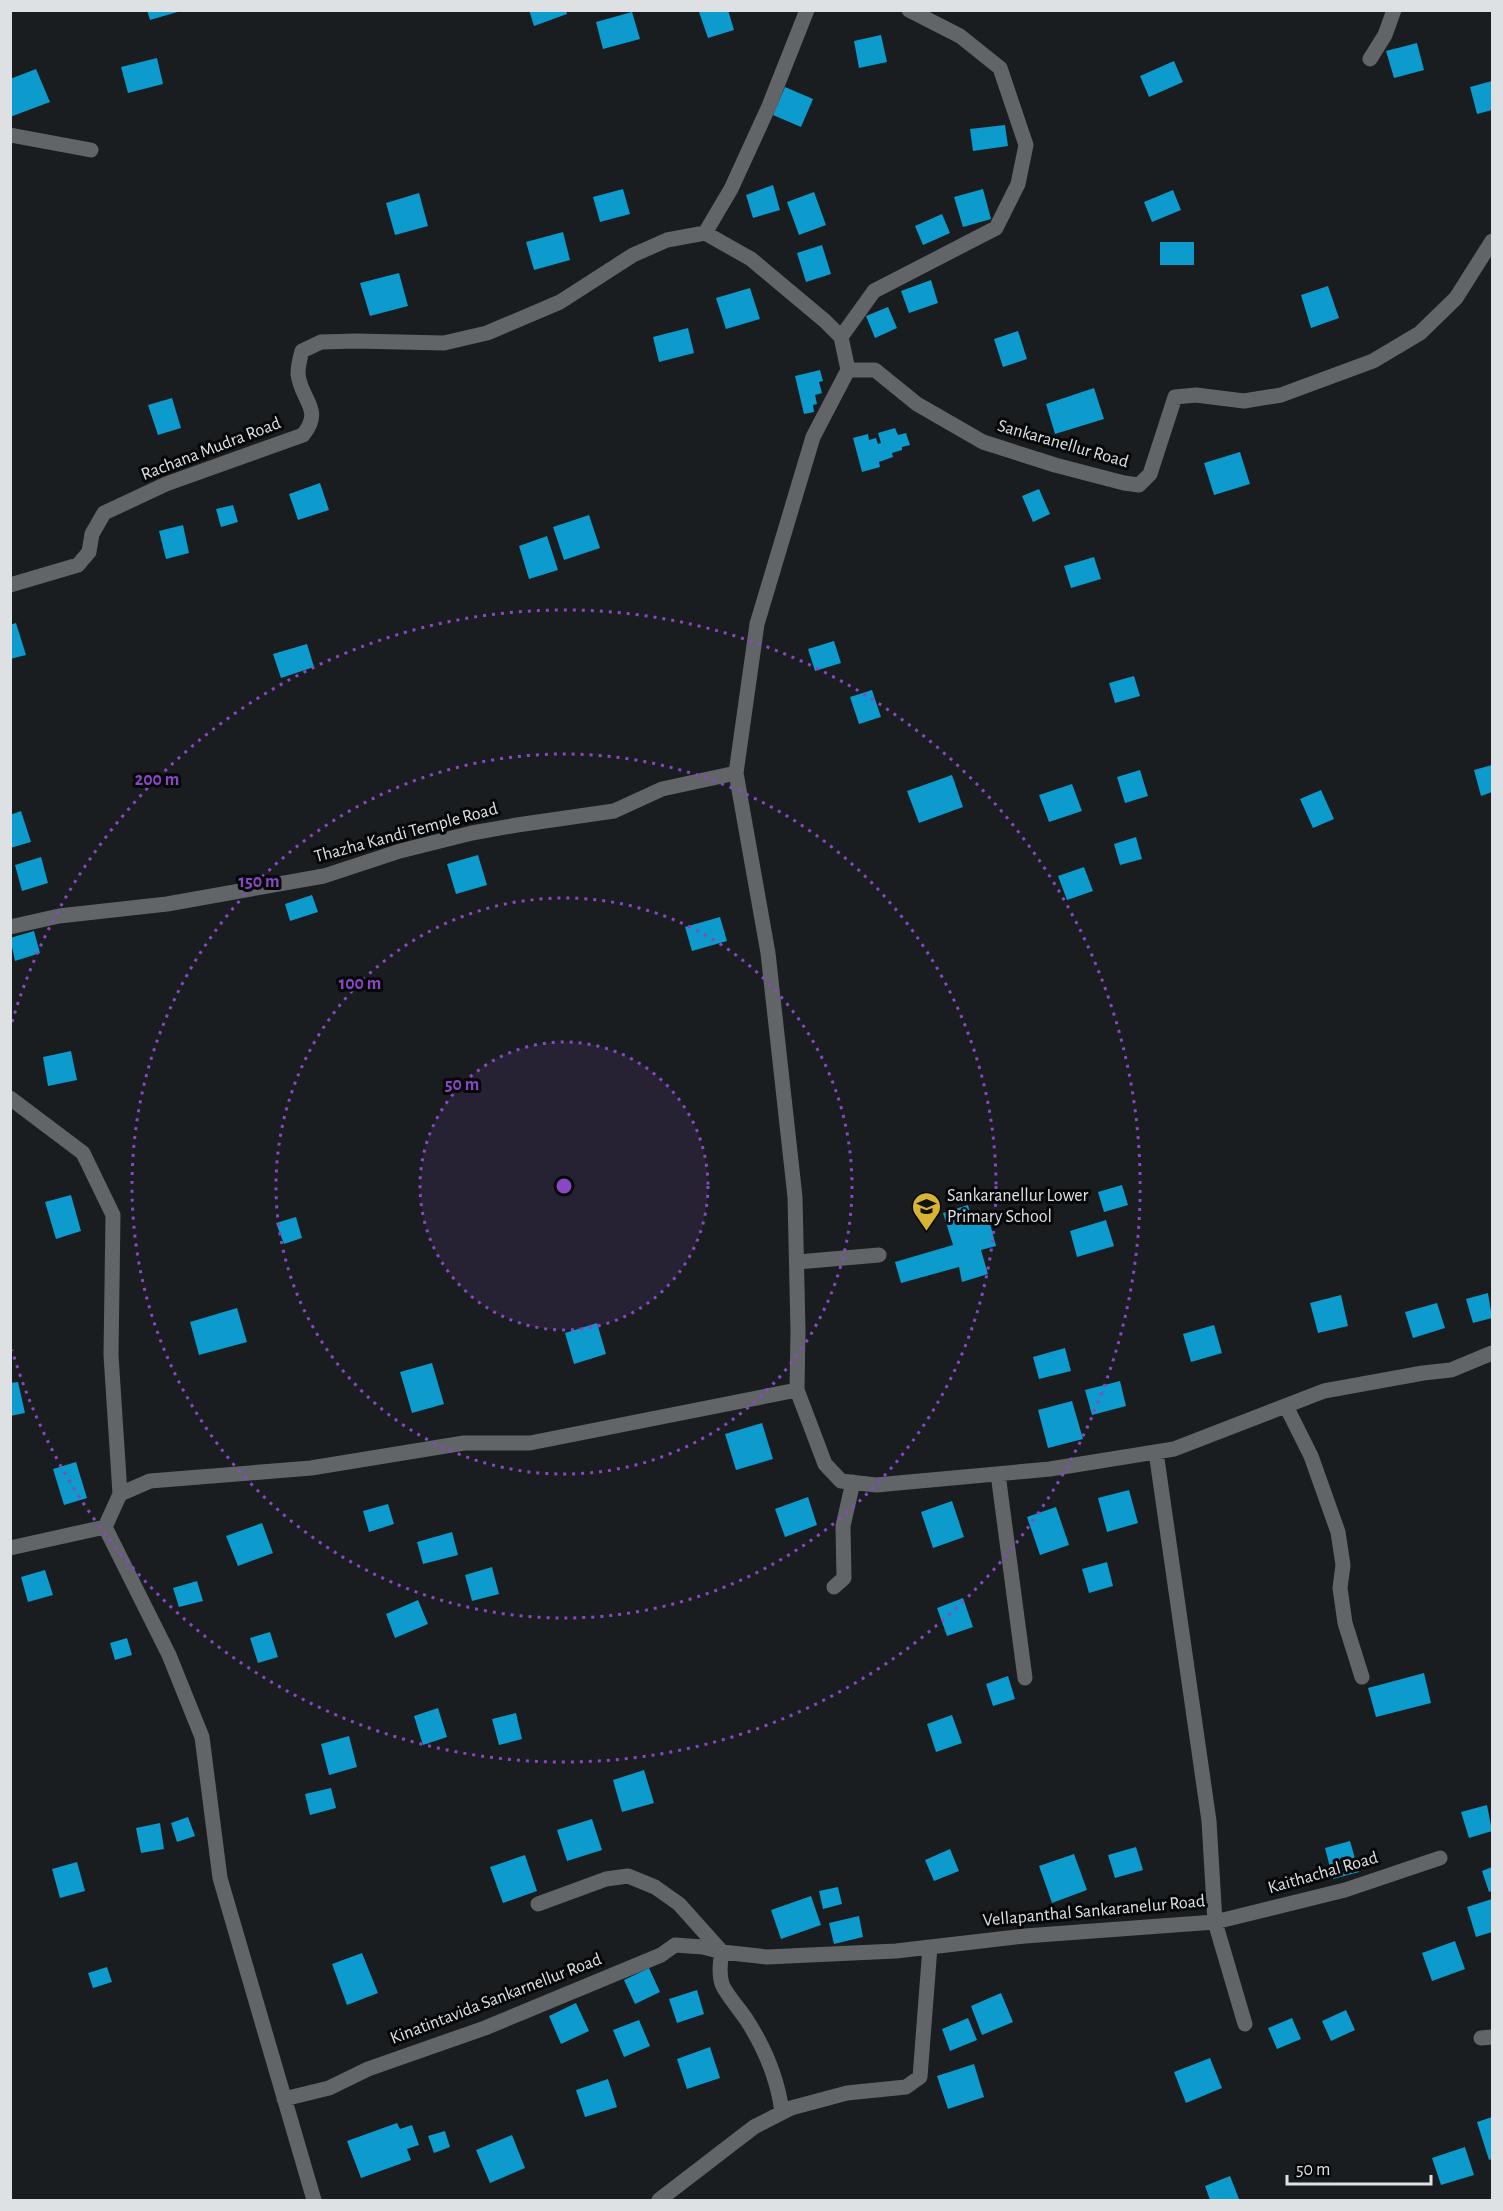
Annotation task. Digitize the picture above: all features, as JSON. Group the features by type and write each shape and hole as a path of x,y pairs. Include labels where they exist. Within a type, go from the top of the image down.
{"street":[{"path":"807,10 769,106 731,189 705,233 751,259 825,321 841,337 848,370 813,437 757,624 736,772 768,953 795,1197 797,1390 825,1464 841,1481 876,1485 1050,1469 1156,1452 1174,1449 1324,1391 1451,1370 1492,1353"},
{"path":"841,337 874,291 996,228 1018,184 1026,145 1000,68 960,36 909,10"},
{"path":"1370,59 1385,35 1394,10"},
{"path":"10,135 91,150"},
{"name":"Rachana Mudra Road","path":"10,585 78,566 89,552 92,534 104,513 166,484 303,435 312,425 312,411 298,374 302,351 321,342 444,343 488,333 560,302 633,255 667,240 705,233"},
{"name":"Sankaranellur Road","path":"848,370 875,370 917,404 983,442 1055,465 1139,485 1150,474 1175,397 1196,395 1244,401 1281,395 1373,361 1420,333 1456,298 1492,241"},
{"name":"Thazha Kandi Temple Road","path":"10,927 59,915 167,904 324,876 400,851 472,833 614,811 662,789 736,772"},
{"path":"10,1098 83,1153 113,1215 111,1355 120,1494 105,1527"},
{"path":"797,1262 879,1255"},
{"path":"120,1494 150,1481 311,1468 464,1443 530,1443 797,1390"},
{"path":"1286,1406 1311,1456 1338,1532 1343,1565 1340,1588 1345,1623 1362,1677"},
{"name":"Vellapanthal Sankaranelur Road","path":"722,1952 767,1957 896,1951 1025,1936 1215,1922 1209,1821 1156,1452"},
{"path":"998,1474 1025,1678"},
{"path":"834,1587 844,1578 843,1526 853,1482"},
{"path":"10,1548 105,1527"},
{"path":"105,1527 169,1655 202,1737 220,1878 314,2200"},
{"name":"Kaithachal Road","path":"1215,1922 1346,1890 1440,1858"},
{"path":"538,1904 606,1879 628,1876 655,1887 679,1904 722,1952 720,1963 722,1985 749,2023 767,2061 779,2088 782,2112"},
{"path":"1215,1922 1245,2024"},
{"name":"Kinatintavida Sankarnellur Road","path":"284,2099 329,2088 368,2069 485,2028 661,1955 675,1945 703,1947 722,1952"},
{"path":"659,2200 754,2127 782,2112 847,2093 906,2087 920,2077 930,1947"}],"building":[{"path":"147,10 181,10 181,11 150,20"},
{"path":"529,10 566,10 567,14 534,26"},
{"path":"728,10 734,30 708,38 699,12"},
{"path":"632,12 640,39 603,49 596,22"},
{"path":"881,35 887,62 859,68 854,41"},
{"path":"1417,43 1424,70 1394,78 1386,51"},
{"path":"157,58 163,84 128,93 121,67"},
{"path":"1174,61 1183,82 1149,97 1140,76"},
{"path":"36,69 50,102 10,117 10,79"},
{"path":"1492,81 1492,110 1477,114 1470,87"},
{"path":"785,87 813,99 801,127 773,115"},
{"path":"1005,125 1008,146 973,151 970,129"},
{"path":"773,185 780,210 753,218 746,195"},
{"path":"623,189 630,214 600,222 593,197"},
{"path":"983,189 991,219 963,227 954,197"},
{"path":"1173,190 1181,210 1152,222 1144,202"},
{"path":"814,192 826,225 799,235 787,202"},
{"path":"419,193 428,226 395,235 386,203"},
{"path":"942,214 950,233 923,245 915,226"},
{"path":"563,232 570,260 534,270 526,242"},
{"path":"1160,242 1194,242 1194,265 1160,265"},
{"path":"822,245 831,274 806,282 797,253"},
{"path":"399,273 408,306 370,316 360,283"},
{"path":"931,280 938,303 909,313 901,291"},
{"path":"1328,286 1339,318 1311,328 1301,295"},
{"path":"750,288 760,319 726,329 716,298"},
{"path":"888,307 897,328 875,338 866,316"},
{"path":"688,328 694,353 659,362 653,337"},
{"path":"1018,331 1027,359 1003,367 994,339"},
{"path":"820,370 823,381 819,382 822,393 815,395 817,404 813,405 814,412 804,414 795,376"},
{"path":"1094,388 1104,419 1055,434 1046,404"},
{"path":"172,398 181,428 158,435 148,405"},
{"path":"895,428 898,435 906,433 910,445 892,453 893,457 879,462 880,467 862,472 853,438 868,434 869,440 876,438 878,444 881,443 878,433"},
{"path":"1240,452 1250,484 1214,495 1204,463"},
{"path":"320,483 329,510 298,520 289,494"},
{"path":"1039,489 1050,514 1033,522 1022,496"},
{"path":"233,505 238,522 221,527 216,509"},
{"path":"589,515 600,548 564,560 553,527"},
{"path":"183,525 189,553 166,559 159,531"},
{"path":"547,536 558,570 529,579 519,546"},
{"path":"1094,557 1101,579 1071,588 1064,566"},
{"path":"16,623 26,655 10,659 10,625"},
{"path":"834,641 841,663 815,671 808,649"},
{"path":"307,644 314,667 281,678 273,654"},
{"path":"1134,676 1140,696 1115,703 1109,683"},
{"path":"872,690 881,717 859,724 850,697"},
{"path":"1492,765 1492,792 1481,796 1474,770"},
{"path":"1140,770 1148,796 1125,803 1117,777"},
{"path":"952,775 963,807 919,823 907,791"},
{"path":"1072,784 1082,811 1049,822 1039,795"},
{"path":"1321,790 1334,819 1313,828 1300,799"},
{"path":"21,811 31,842 10,848 10,815"},
{"path":"1136,837 1142,859 1120,865 1114,844"},
{"path":"478,855 487,885 456,894 447,864"},
{"path":"41,857 48,883 22,891 15,865"},
{"path":"1084,867 1093,891 1067,900 1058,876"},
{"path":"312,895 318,912 290,921 285,904"},
{"path":"720,917 727,941 692,951 685,927"},
{"path":"34,931 40,953 15,961 10,938"},
{"path":"71,1051 77,1080 48,1086 43,1057"},
{"path":"1122,1185 1128,1205 1104,1212 1098,1192"},
{"path":"71,1195 81,1231 56,1239 45,1202"},
{"path":"968,1205 973,1223 989,1220 996,1246 981,1250 988,1274 962,1282 959,1267 901,1283 895,1262 953,1245 943,1213"},
{"path":"296,1217 302,1238 284,1244 276,1223"},
{"path":"1106,1220 1114,1246 1077,1257 1070,1231"},
{"path":"1488,1293 1492,1318 1473,1323 1466,1299"},
{"path":"1341,1295 1348,1326 1318,1333 1310,1303"},
{"path":"1437,1303 1445,1328 1413,1338 1405,1312"},
{"path":"237,1308 247,1342 199,1355 190,1322"},
{"path":"597,1323 606,1354 574,1364 565,1333"},
{"path":"1214,1325 1222,1353 1191,1362 1183,1334"},
{"path":"1065,1348 1071,1371 1039,1379 1033,1357"},
{"path":"432,1363 444,1404 412,1413 400,1372"},
{"path":"1120,1381 1126,1406 1092,1415 1085,1390"},
{"path":"18,1382 25,1413 10,1416 10,1383"},
{"path":"1072,1401 1083,1439 1048,1448 1038,1410"},
{"path":"762,1423 773,1459 736,1470 725,1434"},
{"path":"76,1462 87,1498 64,1505 53,1469"},
{"path":"1129,1490 1138,1523 1107,1532 1098,1498"},
{"path":"808,1497 817,1525 785,1537 775,1509"},
{"path":"952,1501 964,1537 933,1548 921,1512"},
{"path":"388,1504 394,1524 369,1532 363,1511"},
{"path":"1056,1507 1069,1545 1040,1555 1027,1517"},
{"path":"262,1523 273,1553 238,1566 226,1536"},
{"path":"452,1532 458,1555 423,1564 417,1542"},
{"path":"1107,1562 1113,1586 1089,1593 1082,1569"},
{"path":"492,1567 499,1594 472,1601 465,1575"},
{"path":"45,1570 53,1595 28,1602 21,1577"},
{"path":"197,1581 203,1601 179,1607 173,1588"},
{"path":"963,1598 973,1627 947,1636 937,1608"},
{"path":"418,1600 428,1624 395,1638 386,1614"},
{"path":"270,1632 278,1657 258,1663 250,1638"},
{"path":"127,1638 132,1655 115,1660 110,1643"},
{"path":"1424,1673 1431,1703 1376,1717 1368,1688"},
{"path":"1008,1676 1015,1699 993,1706 986,1684"},
{"path":"438,1708 447,1737 423,1745 414,1716"},
{"path":"516,1713 522,1739 499,1745 492,1719"},
{"path":"952,1715 962,1743 936,1752 927,1724"},
{"path":"349,1736 357,1767 329,1775 321,1744"},
{"path":"644,1770 654,1803 622,1812 613,1780"},
{"path":"331,1788 336,1808 310,1815 305,1794"},
{"path":"1487,1805 1492,1831 1469,1838 1461,1812"},
{"path":"188,1817 195,1836 177,1842 171,1823"},
{"path":"592,1819 602,1850 567,1861 557,1830"},
{"path":"160,1823 164,1849 141,1853 136,1828"},
{"path":"1350,1841 1359,1872 1333,1879 1325,1848"},
{"path":"1136,1847 1143,1870 1115,1878 1108,1855"},
{"path":"950,1849 959,1871 934,1881 925,1860"},
{"path":"1074,1854 1087,1890 1052,1903 1039,1866"},
{"path":"525,1855 537,1891 503,1903 490,1867"},
{"path":"77,1862 85,1891 60,1898 52,1869"},
{"path":"1492,1867 1492,1891 1489,1892 1482,1871"},
{"path":"838,1887 842,1904 823,1909 819,1891"},
{"path":"811,1896 821,1925 781,1939 771,1910"},
{"path":"1492,1899 1492,1932 1476,1937 1467,1907"},
{"path":"859,1916 863,1937 834,1944 829,1923"},
{"path":"1455,1941 1465,1969 1432,1981 1422,1953"},
{"path":"362,1953 378,1993 347,2005 332,1964"},
{"path":"107,1967 112,1982 93,1988 88,1973"},
{"path":"649,1968 660,1992 635,2004 624,1980"},
{"path":"697,1990 704,2014 677,2023 669,1999"},
{"path":"1001,1993 1013,2022 982,2035 971,2006"},
{"path":"576,2003 589,2031 561,2044 549,2016"},
{"path":"1346,2010 1355,2030 1331,2041 1322,2021"},
{"path":"968,2018 977,2040 950,2051 942,2029"},
{"path":"1292,2018 1301,2039 1277,2049 1268,2028"},
{"path":"639,2020 650,2046 624,2057 613,2030"},
{"path":"710,2047 720,2078 687,2089 677,2059"},
{"path":"1210,2058 1222,2088 1186,2103 1174,2072"},
{"path":"974,2064 984,2097 948,2109 937,2076"},
{"path":"608,2079 617,2107 585,2117 576,2090"},
{"path":"1492,2117 1492,2159 1489,2160 1477,2122"},
{"path":"397,2123 400,2129 412,2125 419,2145 407,2149 411,2160 361,2178 347,2141"},
{"path":"445,2131 450,2147 434,2153 428,2136"},
{"path":"512,2135 525,2168 490,2183 476,2150"},
{"path":"1465,2147 1474,2175 1441,2185 1432,2158"},
{"path":"1230,2176 1239,2199 1210,2200 1205,2186"}],"place":[{"name":"Sankaranellur Lower Primary School","path":"926,1232"}]}
